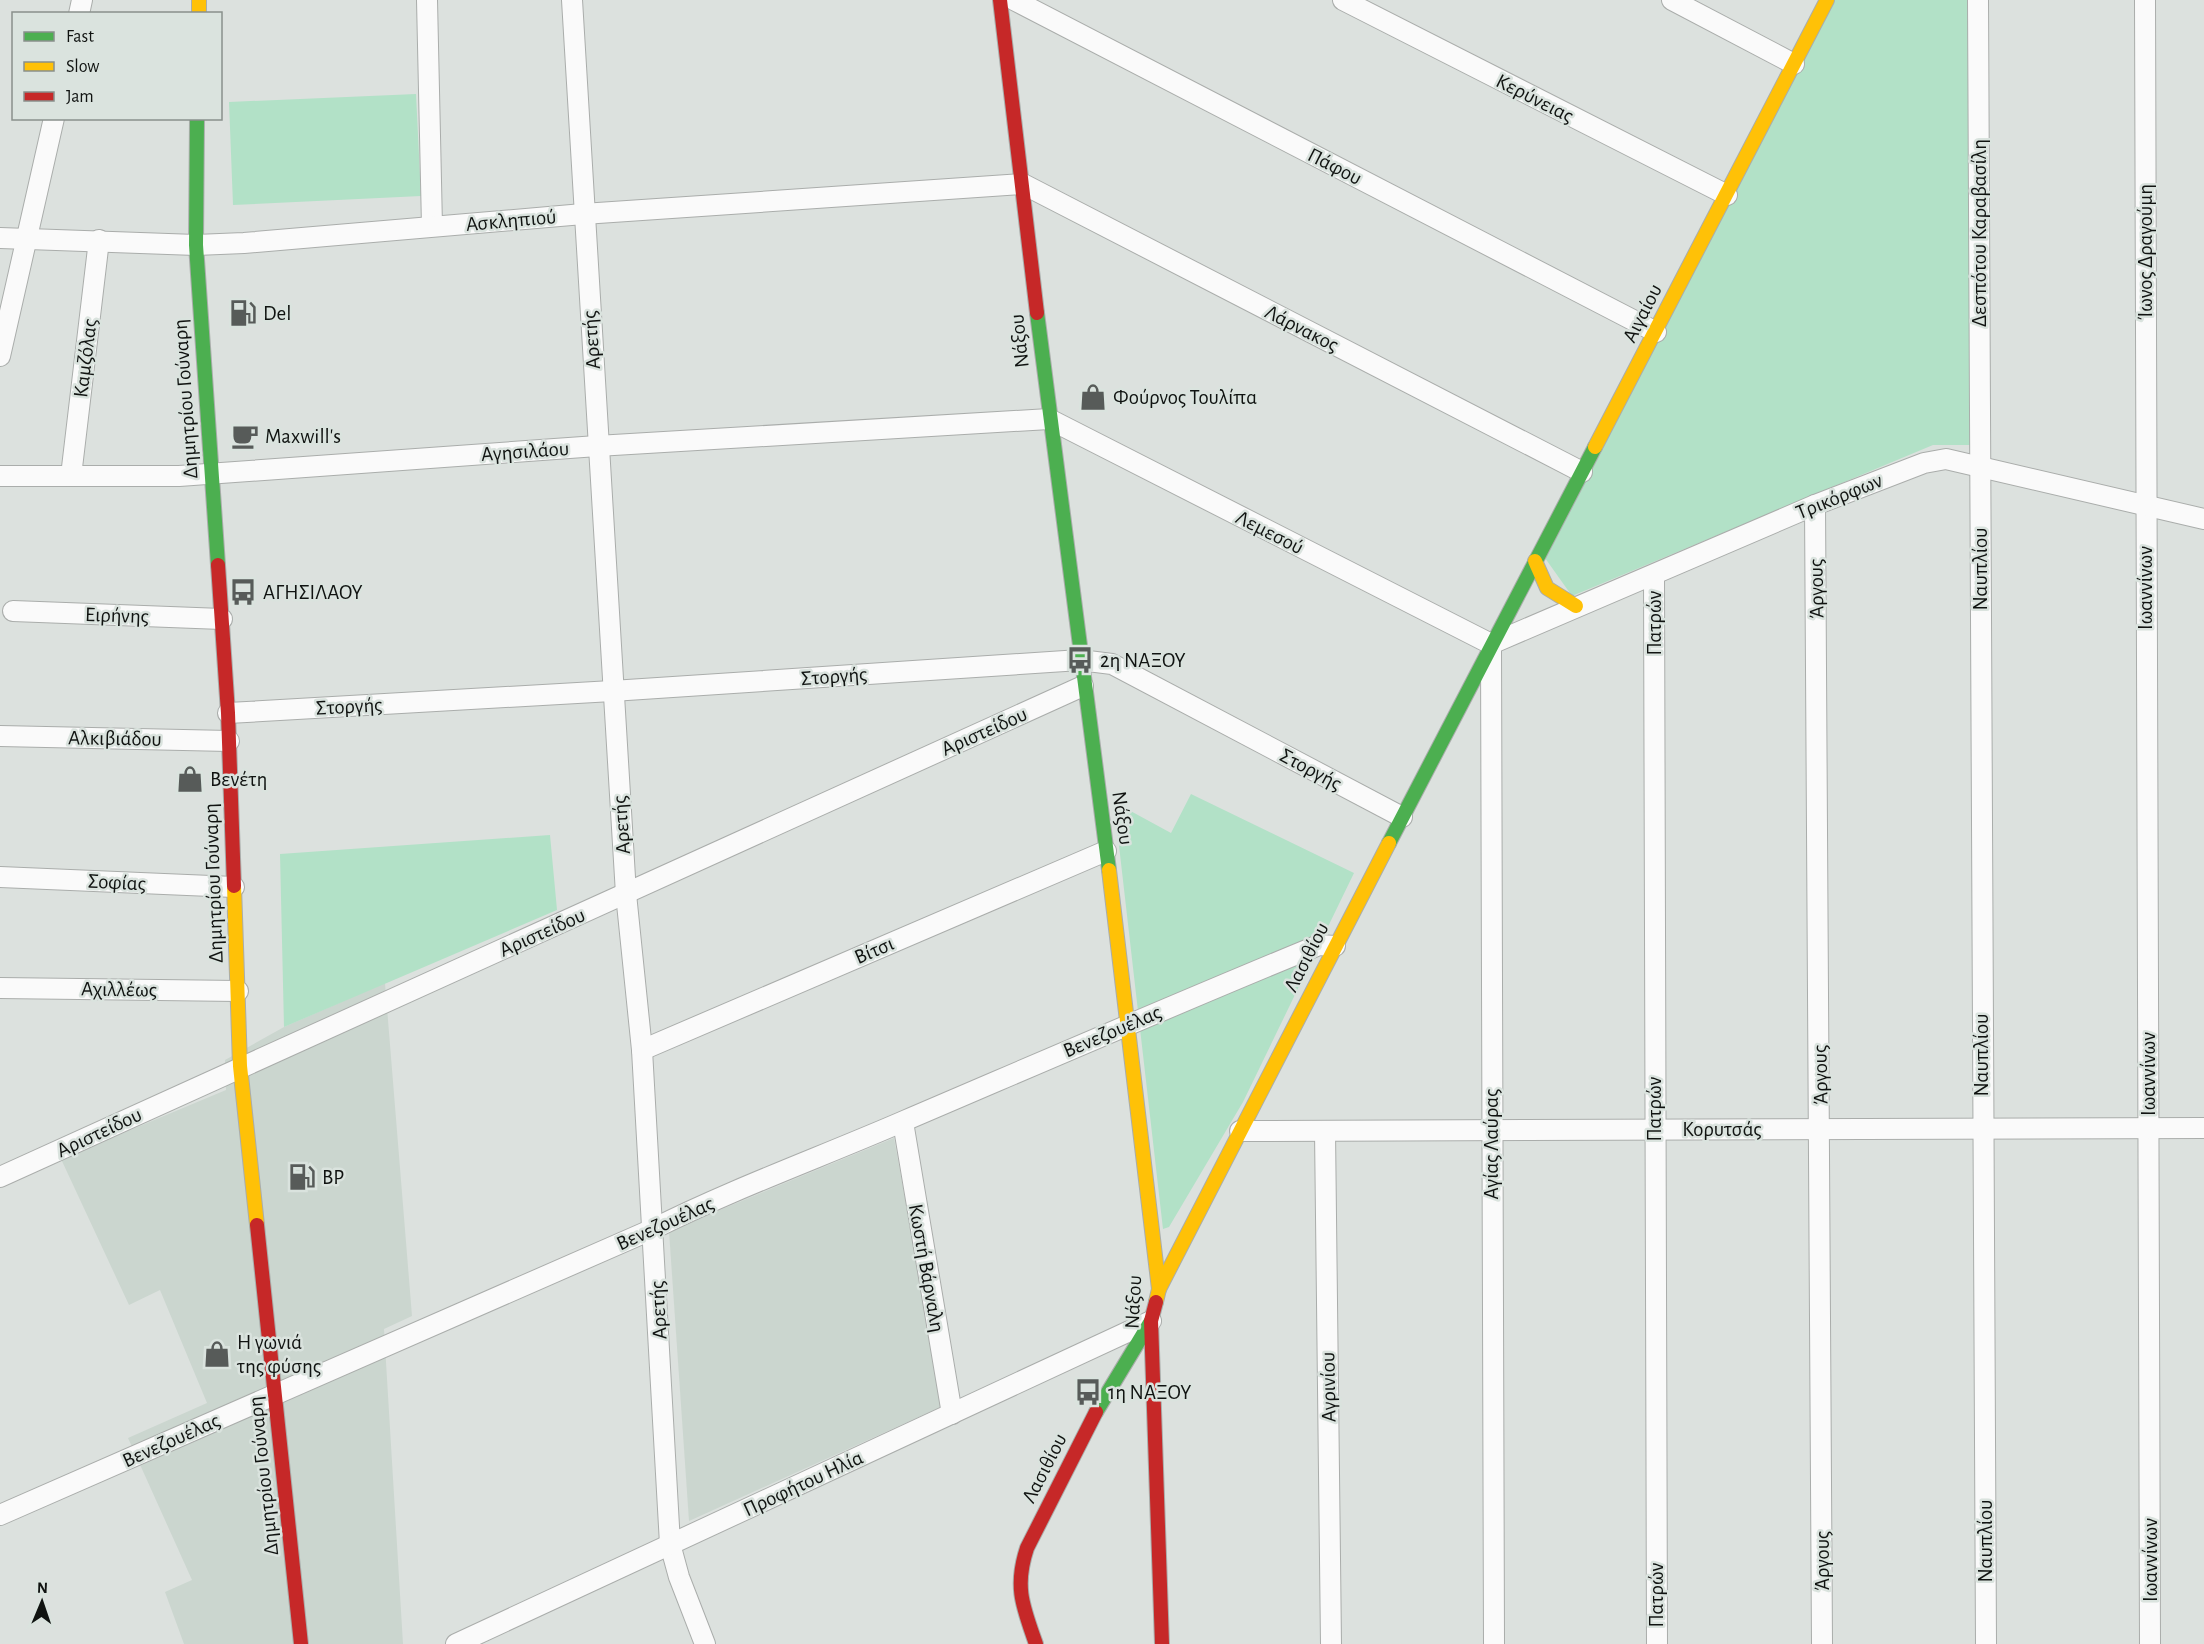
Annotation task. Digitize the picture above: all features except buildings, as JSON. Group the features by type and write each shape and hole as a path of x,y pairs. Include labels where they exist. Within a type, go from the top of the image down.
{"street":[{"path":"427,0 432,226"},
{"name":"Αρετής","path":"572,0 612,691 626,894 642,1050 670,1545 679,1577 705,1644"},
{"name":"Νάξου","path":"1000,0 1049,419 1129,1022 1159,1289 1151,1321 1162,1644"},
{"name":"Πάφου","path":"1014,0 1656,332"},
{"name":"Κερύνειας","path":"1343,0 1726,195"},
{"path":"1672,0 1794,64"},
{"name":"Αιγαίου","path":"1491,644 1656,332 1827,0"},
{"name":"Δεσπότου Καραβασίλη","path":"1978,0 1980,465"},
{"name":"Ίωνος Δραγούμη","path":"2145,0 2145,503"},
{"path":"0,356 54,120"},
{"name":"Δημητρίου Γούναρη","path":"198,120 196,245 228,712 240,1066 301,1644"},
{"name":"Ασκληπιού","path":"0,238 196,245 583,214 1023,184"},
{"name":"Λάρνακος","path":"1023,184 1582,472"},
{"name":"Καμζόλας","path":"71,476 99,240"},
{"name":"Αγησιλάου","path":"0,477 212,473 597,446 1049,419"},
{"name":"Λεμεσού","path":"1049,419 1491,644"},
{"name":"Τρικόρφων","path":"1491,644 1815,505 1924,463 1946,459 2145,503 2204,519"},
{"name":"Ναυπλίου","path":"1980,465 1986,1644"},
{"name":"Ιωαννίνων","path":"2145,503 2150,1644"},
{"name":"Άργους","path":"1815,505 1821,1128 1822,1644"},
{"path":"1535,561 1547,588 1576,606"},
{"name":"Πατρών","path":"1654,575 1653,1129 1657,1644"},
{"name":"Ειρήνης","path":"13,611 222,619"},
{"name":"Λασιθίου","path":"1159,1289 1491,644"},
{"name":"Αγίας Λαύρας","path":"1491,644 1494,1644"},
{"name":"Στοργής","path":"228,712 612,691 1080,660 1112,664 1402,817"},
{"name":"Αριστείδου","path":"0,1177 240,1066 626,894 1083,686"},
{"name":"Αλκιβιάδου","path":"0,736 229,741"},
{"name":"Βίτσι","path":"642,1050 1106,851"},
{"name":"Σοφίας","path":"0,877 234,887"},
{"name":"Βενεζουέλας","path":"0,1515 653,1229 691,1210 903,1122 1129,1022 1319,945 1335,946"},
{"name":"Αχιλλέως","path":"0,988 238,991"},
{"name":"Κωστή Βάρναλη","path":"903,1122 952,1414"},
{"name":"Κορυτσάς","path":"1240,1131 2204,1128"},
{"name":"Αγρινίου","path":"1325,1131 1331,1644"},
{"name":"Λασιθίου","path":"1036,1644 1019,1595 1018,1573 1028,1548 1104,1396 1151,1321"},
{"name":"Προφήτου Ηλία","path":"456,1644 1151,1321"}],"shaded area":[{"path":"385,983 412,1316 384,1329 403,1644 184,1644 165,1592 192,1580 128,1438 207,1403 160,1290 129,1305 61,1159 226,1090 225,1060 284,1027"},
{"path":"894,1138 943,1406 689,1521 669,1231"}],"green space":[{"path":"1834,0 1972,0 1971,445 1933,445 1572,596 1545,558"},
{"path":"416,94 421,196 233,205 229,102"},
{"path":"1191,794 1354,873 1243,1102 1169,1227 1163,1229 1114,802 1171,833"},
{"path":"550,835 557,910 284,1027 280,854"}],"traffic: fast":[{"path":"197,120 196,245 218,565"},
{"path":"1037,313 1109,870"},
{"path":"1389,843 1595,447"},
{"path":"1096,1412 1151,1321"}],"traffic: slow":[{"path":"199,0 199,12"},
{"path":"1595,447 1827,0"},
{"path":"1535,561 1547,588 1576,606"},
{"path":"1159,1289 1389,843"},
{"path":"1109,870 1159,1289 1156,1302"},
{"path":"234,886 240,1066 257,1225"}],"traffic: jam":[{"path":"1000,0 1037,313"},
{"path":"218,565 228,713 234,886"},
{"path":"257,1225 301,1644"},
{"path":"1156,1302 1151,1321 1162,1644"},
{"path":"1036,1644 1022,1597 1023,1562 1027,1548 1096,1412"}],"place":[{"name":"Del","path":"243,313"},
{"name":"Φούρνος Τουλίπα","path":"1093,397"},
{"name":"Maxwill's","path":"245,436"},
{"name":"ΑΓΗΣΙΛΑΟΥ","path":"243,592"},
{"name":"2η ΝΑΞΟΥ","path":"1080,660"},
{"name":"Βενέτη","path":"190,779"},
{"name":"BP","path":"302,1177"},
{"name":"Η γωνιά της φύσης","path":"217,1354"},
{"name":"1η ΝΑΞΟΥ","path":"1088,1392"}]}
